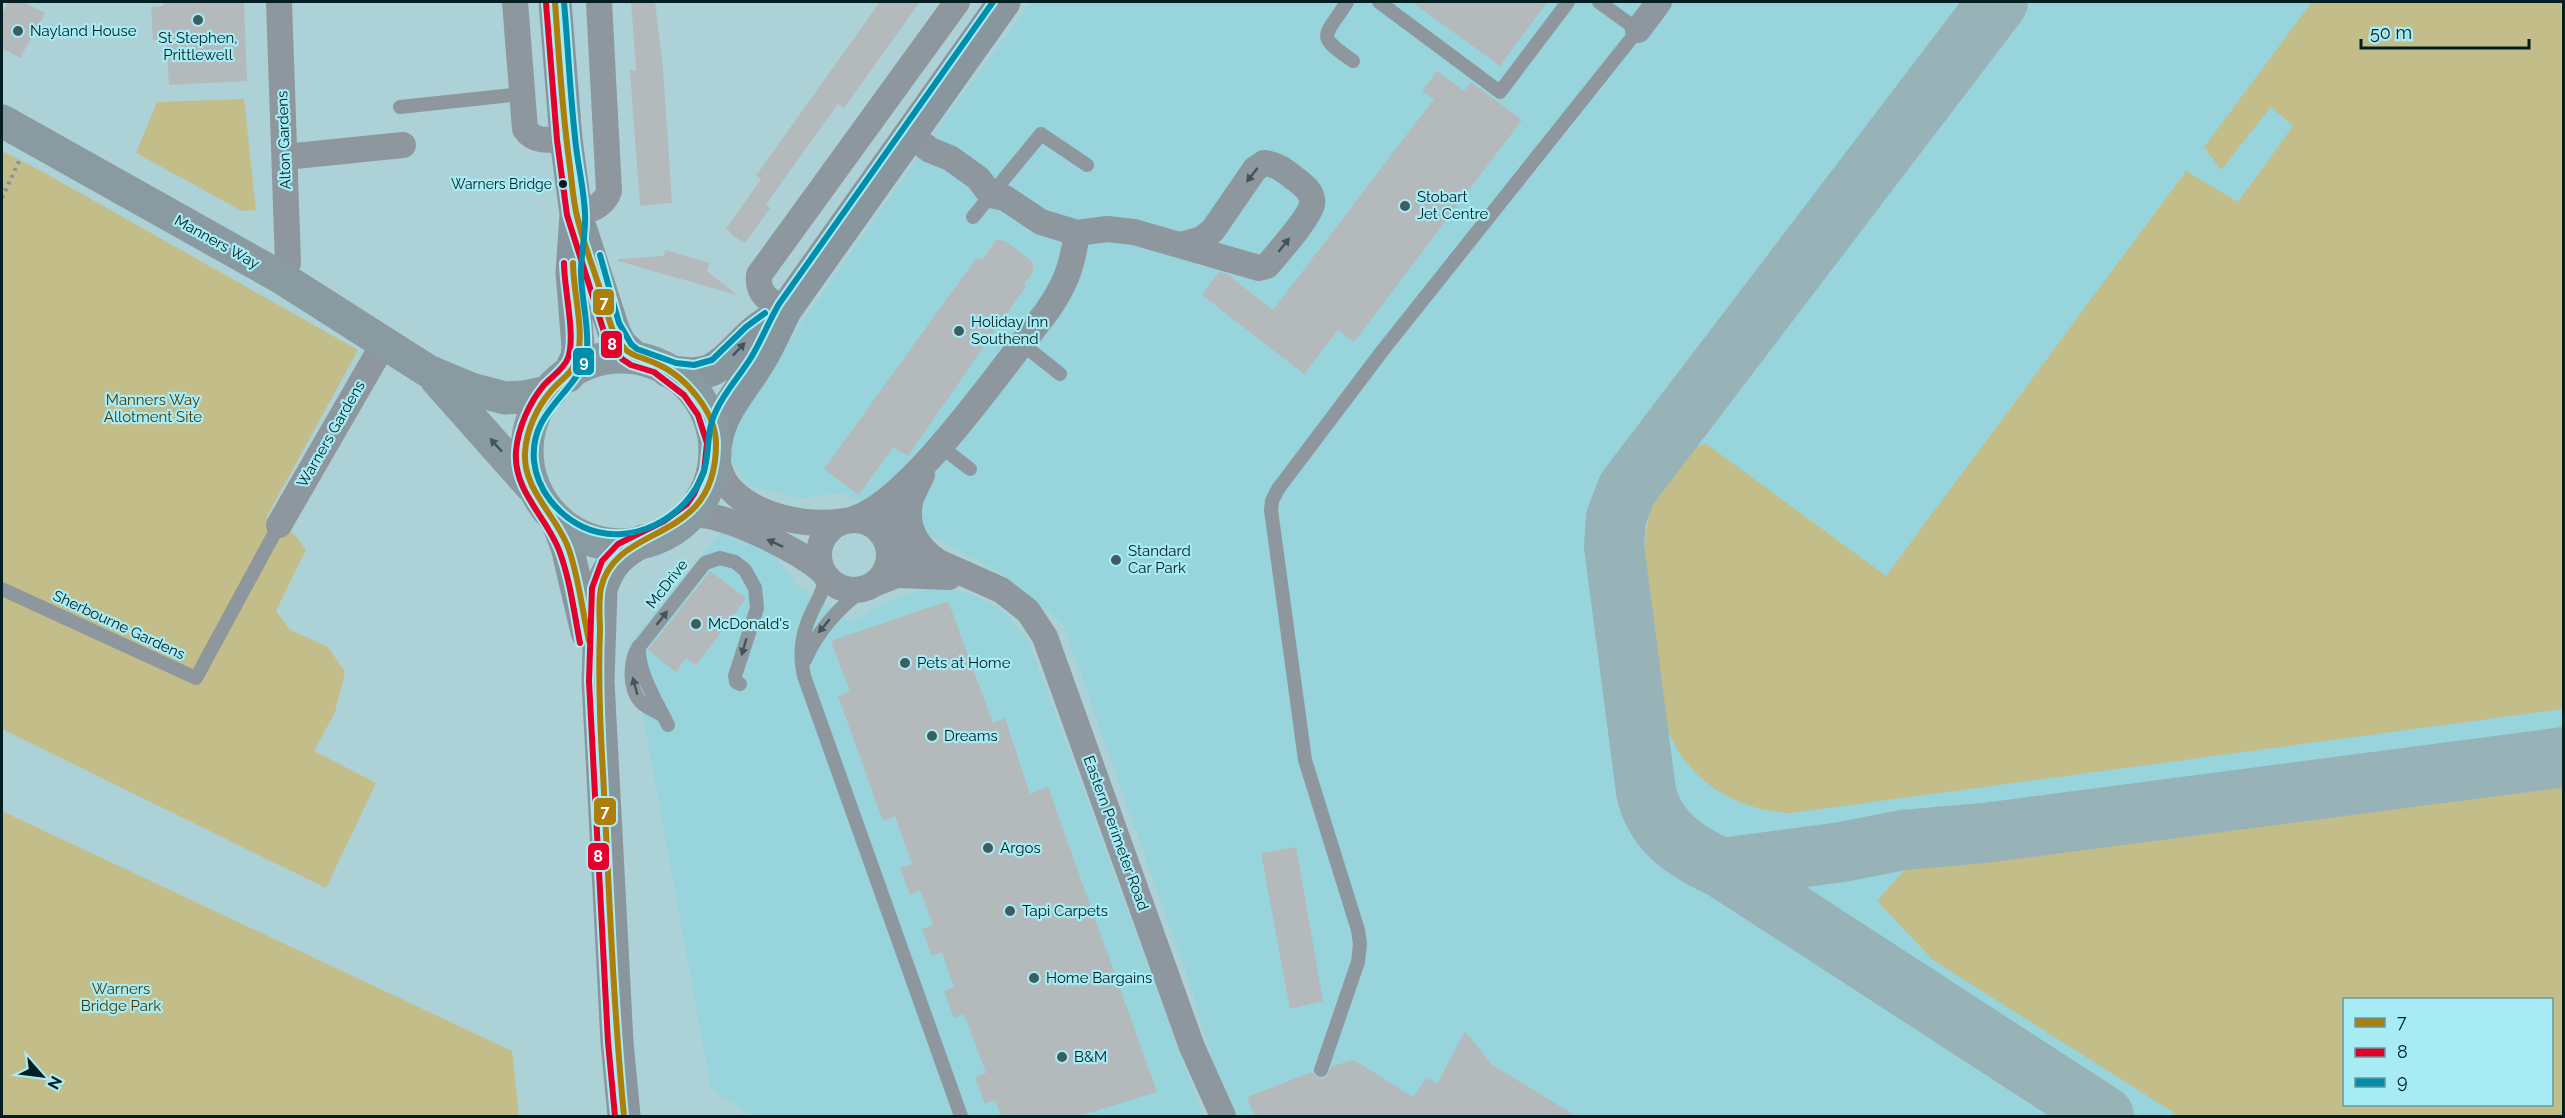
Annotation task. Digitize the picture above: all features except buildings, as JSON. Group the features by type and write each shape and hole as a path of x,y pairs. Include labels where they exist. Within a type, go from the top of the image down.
{"main road":[{"name":"Manners Way","path":"2,121 282,278 428,371 471,389 505,398 524,397 560,383"},
{"path":"634,357 648,360 668,371 681,380 699,399 712,423 716,449 713,473 702,499 681,521 643,541 616,545 601,543 577,536 558,523 534,490 527,472 525,454 530,428 538,410 560,383 598,360 634,357"},
{"name":"Manners Way","path":"428,371 534,490"}],"street":[{"name":"Alton Gardens","path":"279,2 288,263 282,278"},
{"path":"515,2 525,129 538,139 566,139"},
{"path":"555,2 566,139 576,214 614,333 620,344 634,357"},
{"path":"576,214 598,206 607,197 609,191 599,2"},
{"path":"786,309 771,302 763,295 758,288 759,275 957,2"},
{"path":"1004,2 920,142 786,309 760,361 725,412 718,429 716,449 720,474 728,486 756,508 778,516 811,522 827,524 849,520 861,517 876,507 934,454 1062,290 1070,270 1067,231"},
{"path":"1638,30 1659,2"},
{"path":"920,142 950,158 978,178 991,195 1005,198 1041,222 1067,231 1134,232 1259,268 1268,266 1306,215 1312,204 1311,196 1305,186 1287,172 1278,166 1264,163 1255,169 1213,230 1202,239 1180,245"},
{"path":"285,157 403,145"},
{"path":"560,383 577,357 578,347 572,272 576,214"},
{"path":"668,371 692,374 714,369 733,356 752,335 786,309"},
{"name":"Warners Gardens","path":"279,525 384,343"},
{"path":"681,521 698,515 723,519 806,557 832,582 843,588 869,586 887,568 889,530 911,498 934,454"},
{"path":"911,498 909,517 913,537 922,550 938,562"},
{"path":"824,573 820,562 820,545 829,530 849,520 871,523 887,540"},
{"path":"558,523 574,572 598,681"},
{"name":"Eastern Perimeter Road","path":"887,540 899,552 938,562 988,583 1028,611 1045,637 1192,1047 1223,1116"},
{"path":"624,1116 617,1042 598,681 601,589 605,577 617,558 643,541"},
{"name":"Eastern Perimeter Road","path":"869,586 897,575 974,578"}],"lane":[{"path":"1347,2 1328,30 1327,38 1330,44 1353,61"},
{"path":"1379,2 1500,92 1568,2"},
{"path":"1322,1070 1358,962 1360,944 1358,930 1305,760 1270,510 1272,501 1278,489 1383,350 1638,30 1599,2"},
{"path":"400,106 522,94"},
{"path":"973,217 1041,134 1087,165"},
{"path":"1021,343 1060,374"},
{"path":"934,454 970,469"},
{"name":"Sherbourne Gardens","path":"2,589 196,678 279,525"},
{"name":"McDrive","path":"667,721 654,700 641,662 639,651 641,643 705,563 720,558 735,562 745,570 755,588 756,608 735,676 736,682 740,684"},
{"path":"824,573 824,588 809,616 803,641 804,676 961,1116"},
{"path":"804,676 804,661 820,630 842,607 869,586"}],"path":[{"path":"2,198 30,137"}],"shaded area":[{"path":"1031,2 2563,2 2563,1116 1229,1116 1187,975 1064,626 1035,599 1000,573 955,548 843,493 799,498 749,485 730,461 735,422 941,124"},
{"path":"720,533 772,552 798,587 852,622 882,604 932,586 969,593 1004,611 1029,642 1203,1116 753,1116 711,1089 630,643"}],"green space":[{"path":"2312,2 2563,2 2563,709 1791,813 1771,811 1733,799 1700,777 1686,763 1667,727 1644,553 1649,514 1664,478 1683,456 1705,443 1886,576 2186,171 2238,202 2293,126 2271,107 2221,170 2204,147"},
{"path":"244,99 256,210 242,211 136,153 157,102"},
{"name":"Manners Way Allotment Site","path":"2,151 358,350 266,518 291,531 306,549 276,611 290,630 328,647 345,672 335,712 314,751 376,783 326,888 2,729"},
{"path":"2552,776 2564,781 2563,1116 2179,1116 1933,960 1877,901 1915,858"},
{"name":"Warners Bridge Park","path":"2,811 512,1051 519,1116 2,1116"}],"taxiway":[{"path":"1998,2 1627,489 1616,518 1614,546 1646,791 1656,818 1664,829 1685,848 1722,868 2104,1116"},
{"path":"1722,868 1842,852 1903,840 1984,833 2564,757"}],"transit line":[{"name":"7","path":"555,2 574,204 614,333 623,347 632,354 668,370 688,386 697,396 711,420 716,444 712,477 700,501 684,517 625,552 610,567 600,593 601,737 614,987 624,1116"},
{"name":"9","path":"564,2 573,120 585,214 581,272 587,349 576,377 540,427 535,442 534,461 539,482 544,491 565,516 583,527 601,533 619,534 655,525 685,503 696,488 706,464 710,427 715,413 752,356 779,304 993,2"},
{"name":"8","path":"546,3 557,140 567,215 605,335 622,359 631,365 654,372 684,395 698,415 707,443 704,471 687,504 664,521 618,544 602,561 592,588 589,681 608,1042 615,1116"},
{"name":"9","path":"600,255 619,323 631,344 637,349 676,363 694,365 712,360 746,327 765,313"},
{"name":"8","path":"564,263 571,338 568,358 561,369 544,385 529,408 517,442 516,465 525,491 553,538 563,561 580,643"},
{"name":"7","path":"573,263 580,336 577,359 573,368 541,404 530,428 525,453 529,479 563,535 572,558 589,641"}],"place":[{"name":"St Stephen, Prittlewell","path":"198,20"},
{"name":"Nayland House","path":"18,31"},
{"name":"Warners Bridge","path":"563,184"},
{"name":"Stobart Jet Centre","path":"1405,206"},
{"name":"Holiday Inn Southend","path":"959,331"},
{"name":"Standard Car Park","path":"1116,560"},
{"name":"McDonald's","path":"696,624"},
{"name":"Pets at Home","path":"905,663"},
{"name":"Dreams","path":"932,736"},
{"name":"Argos","path":"988,848"},
{"name":"Tapi Carpets","path":"1010,911"},
{"name":"Home Bargains","path":"1034,978"},
{"name":"B&M","path":"1062,1057"}]}
